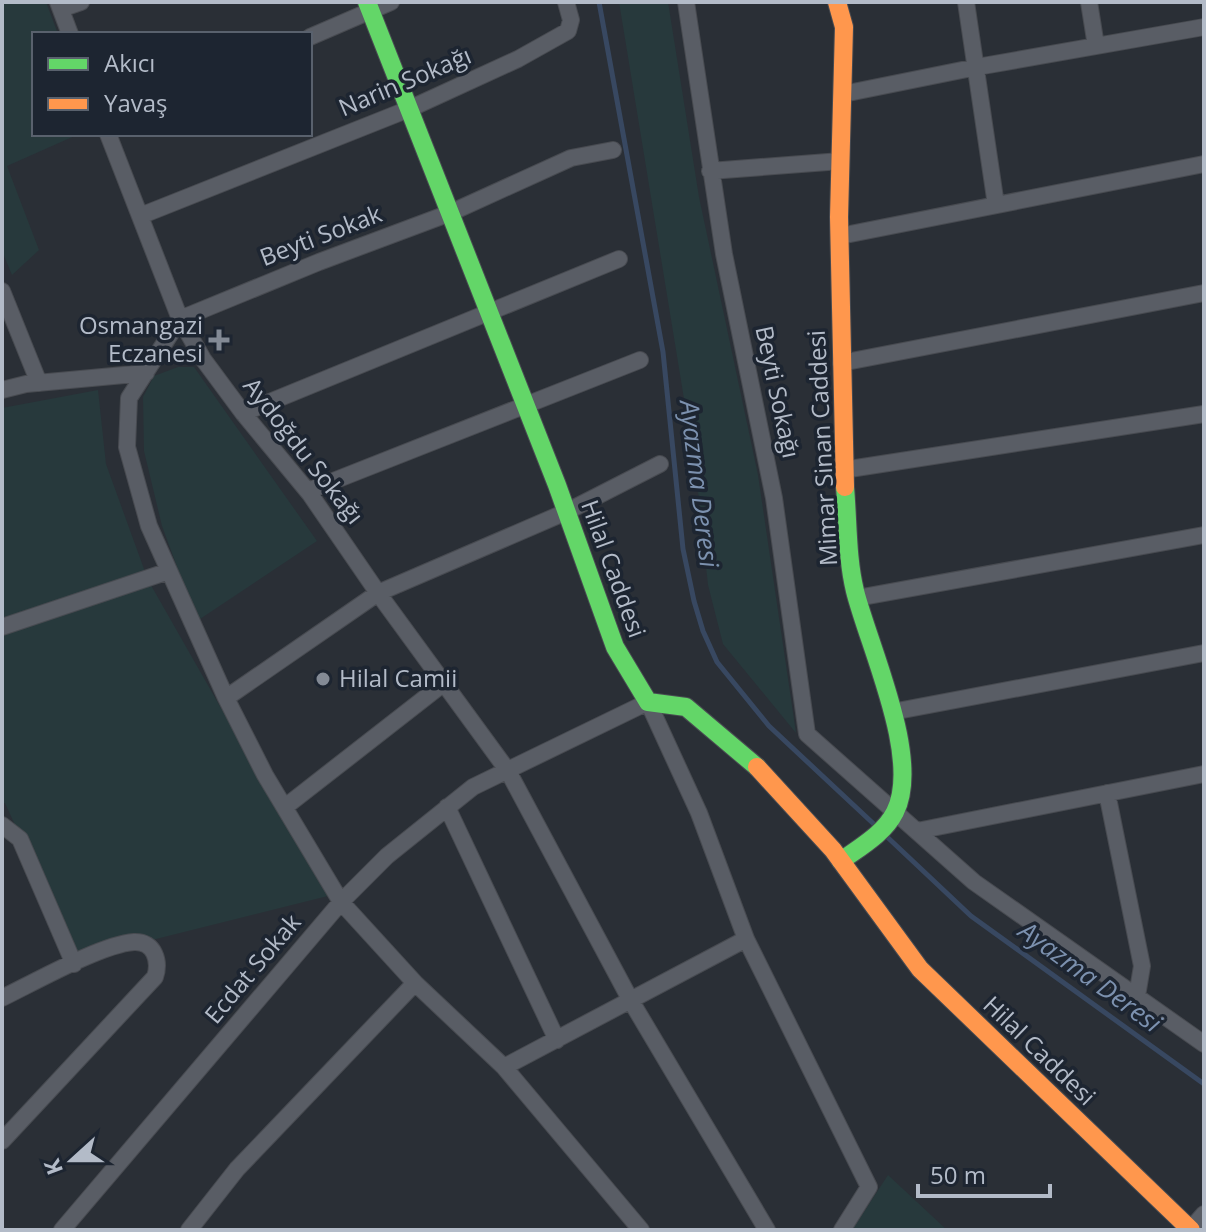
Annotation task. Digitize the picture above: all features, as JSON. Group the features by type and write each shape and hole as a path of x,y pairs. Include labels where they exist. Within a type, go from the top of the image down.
{"street":[{"path":"69,32 59,6 81,2"},
{"path":"312,36 369,7 391,2"},
{"name":"Narin Sokağı","path":"140,216 409,109 518,59 565,35 571,20 566,2"},
{"name":"Beyti Sokağı","path":"686,2 724,254 774,498 807,734 891,817 917,831 974,882 1204,1044"},
{"name":"Mimar Sinan Caddesi","path":"837,2 844,27 840,236 843,470 854,588 902,745 901,792 891,817 875,837 841,861"},
{"path":"966,2 996,205"},
{"path":"1089,2 1096,46"},
{"name":"Hilal Caddesi","path":"369,7 525,405 615,647 648,702 686,707 758,768 841,861 920,969 1190,1230"},
{"path":"843,94 1204,27"},
{"name":"Aydoğdu Sokağı","path":"109,136 180,319 203,359 308,491 508,771 631,1001 767,1230"},
{"name":"Beyti Sokak","path":"180,319 450,213 571,158 613,150"},
{"path":"710,171 841,161"},
{"path":"840,236 1204,164"},
{"path":"243,413 619,259"},
{"path":"2,291 39,383"},
{"path":"841,363 1204,293"},
{"path":"180,319 129,398 127,447 149,526 226,698 265,775 341,902 415,983 504,1067 641,1230"},
{"path":"308,491 640,360"},
{"path":"2,390 39,383 146,373"},
{"path":"843,470 1204,414"},
{"path":"226,698 378,593 566,512 660,464"},
{"path":"857,598 1204,535"},
{"path":"2,627 169,571"},
{"path":"892,712 1204,653"},
{"path":"285,807 444,683"},
{"path":"648,702 699,813 746,939 869,1187 842,1230"},
{"name":"Ecdat Sokak","path":"62,1230 341,902 387,856 473,787 648,702"},
{"path":"917,831 1204,774"},
{"path":"1107,793 1142,966 1137,996"},
{"path":"447,807 557,1040"},
{"path":"2,825 20,839 74,964"},
{"path":"504,1067 746,939"},
{"path":"2,998 74,964 134,942 143,944 156,955 158,967 155,977 2,1141"},
{"path":"189,1230 237,1169 415,983"},
{"path":"1190,1230 1204,1214"}],"shaded area":[{"path":"2,2 46,2 57,32 32,32 32,136 74,136 7,166 39,250 12,275 2,251"},
{"path":"619,2 668,2 699,197 758,475 796,733 723,644 708,585 696,472"},
{"path":"178,367 194,367 317,541 197,621 162,526 144,451 143,397 154,376"},
{"path":"98,390 106,464 148,580 328,896 76,959 5,803 2,803 2,408"},
{"path":"888,1175 947,1230 852,1230"}],"waterway":[{"name":"Ayazma Deresi","path":"599,2 663,352 683,549 703,631 717,662 769,726 877,827"},
{"name":"Ayazma Deresi","path":"884,834 971,916 1204,1084"}],"traffic: fast":[{"path":"367,2 557,485 615,647 648,702 686,707 757,767"},
{"path":"841,861 885,827 895,812 902,790 898,734 852,579 845,487"}],"traffic: slow":[{"path":"837,2 844,27 839,217 845,487"},
{"path":"757,767 833,850 920,969 1191,1230"}],"place":[{"name":"Osmangazi Eczanesi","path":"219,340"},
{"name":"Hilal Camii","path":"323,679"}]}
